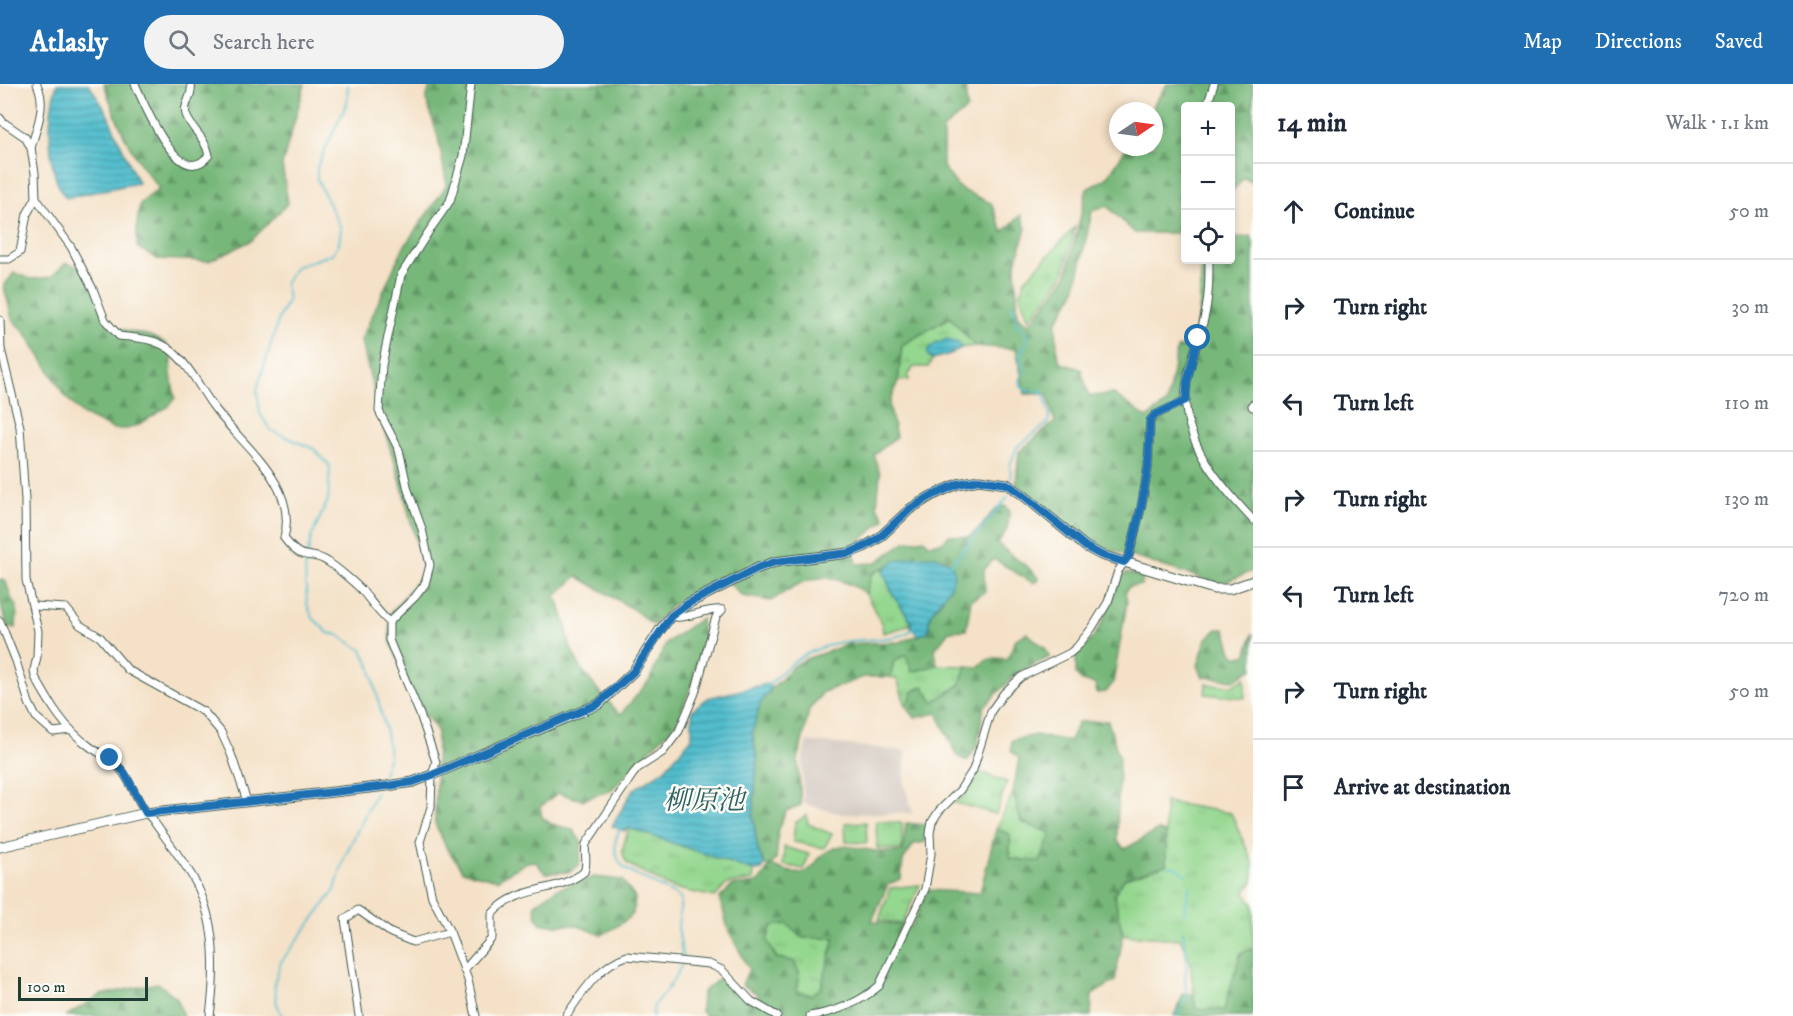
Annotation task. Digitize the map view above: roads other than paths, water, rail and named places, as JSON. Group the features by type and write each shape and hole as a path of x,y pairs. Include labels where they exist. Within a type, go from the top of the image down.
{"street":[{"path":"31,148 42,104 42,96 37,84"},
{"path":"135,84 167,145 182,162 192,165 202,163 209,155 206,143 187,117 184,108 193,89 191,84"},
{"path":"471,84 465,148 450,201 401,275 382,365 379,411 399,450 430,565 425,584 389,622 389,640 421,717 436,762 432,775 431,807 420,842 432,897 450,932 464,970 476,1016"},
{"path":"1208,102 1214,84"},
{"path":"0,118 25,137 31,148 36,198 27,214 20,252 9,259 0,259"},
{"path":"36,198 71,247 93,289 105,320 119,336 155,341 182,360 214,408 261,461 285,503 288,519 284,538 293,550 304,556 321,558 329,562 363,591 378,612 389,622"},
{"path":"1209,264 1208,297 1187,382 1186,400 1196,444 1205,462 1233,499 1253,520"},
{"path":"0,320 1,349 20,427 25,500 26,580 34,606 39,643 34,670 35,677 63,724 90,747 110,758 124,772 146,813 192,877 204,903 211,928 215,980 210,1016"},
{"path":"810,1016 846,1008 866,997 879,986 925,889 931,862 932,822 939,811 960,790 973,770 991,711 1004,693 1021,677 1070,653 1077,647 1108,602 1118,571 1129,556 1141,508 1148,468 1150,421 1155,415 1186,400"},
{"path":"0,847 146,813 387,786 413,782 432,775 598,704 633,672 671,616 689,603 758,568 775,562 849,553 864,547 879,538 910,509 931,496 958,484 979,480 1007,484 1086,547 1101,555 1214,589 1230,589 1253,581"},
{"path":"34,606 66,608 80,625 100,638 128,670 204,712 221,732 247,801"},
{"path":"464,970 492,938 492,914 498,908 516,895 577,878 584,872 586,844 616,798 638,768 658,756 679,731 695,693 716,617 722,610 711,609 677,618 671,616"},
{"path":"0,621 36,717 53,732 71,730"},
{"path":"359,1016 345,919 358,910 391,933 413,942 450,932"},
{"path":"566,1016 606,966 627,956 709,964 722,970 751,1002 777,1016"}],"water":[{"path":"57,84 89,84 106,111 138,183 66,198 55,174 50,143 51,111"},
{"path":"947,339 958,342 961,348 933,359 929,357 927,351 935,343"},
{"path":"936,556 951,564 954,578 931,614 929,631 918,636 910,626 912,622 894,597 883,571 893,562 900,560"},
{"name":"柳原池","path":"766,684 771,688 760,704 752,733 757,759 753,817 758,851 765,865 762,870 754,871 629,828 624,831 612,826 633,790 664,770 692,738 692,710 708,698"}],"waterway":[{"path":"348,84 347,103 317,167 317,179 341,228 339,244 332,254 295,267 285,283 288,300 279,318 257,389 260,413 270,430 314,449 330,466 328,500 311,538 305,569 307,604 312,617 328,633 338,635 362,650 370,666 386,732 389,756 380,784"},
{"path":"1011,478 1010,465 1017,447 1047,424 1050,415 1043,391 1027,391 1021,387 1020,378 1024,372 1020,355 1027,340 1026,332 1017,325 1012,304"},
{"path":"950,566 1008,497"},
{"path":"766,687 795,661 818,649 845,641 897,636 914,628"},
{"path":"282,1016 277,1004 274,983 281,962 335,890 344,858 376,792"},
{"path":"622,827 615,844 619,861 623,866 681,900 678,927 683,959"},
{"path":"1169,866 1178,868 1186,875"},
{"path":"1184,913 1190,886"},
{"path":"1176,1016 1187,997 1185,980 1187,960 1183,931"},
{"path":"653,1016 654,1005 682,965"}]}
